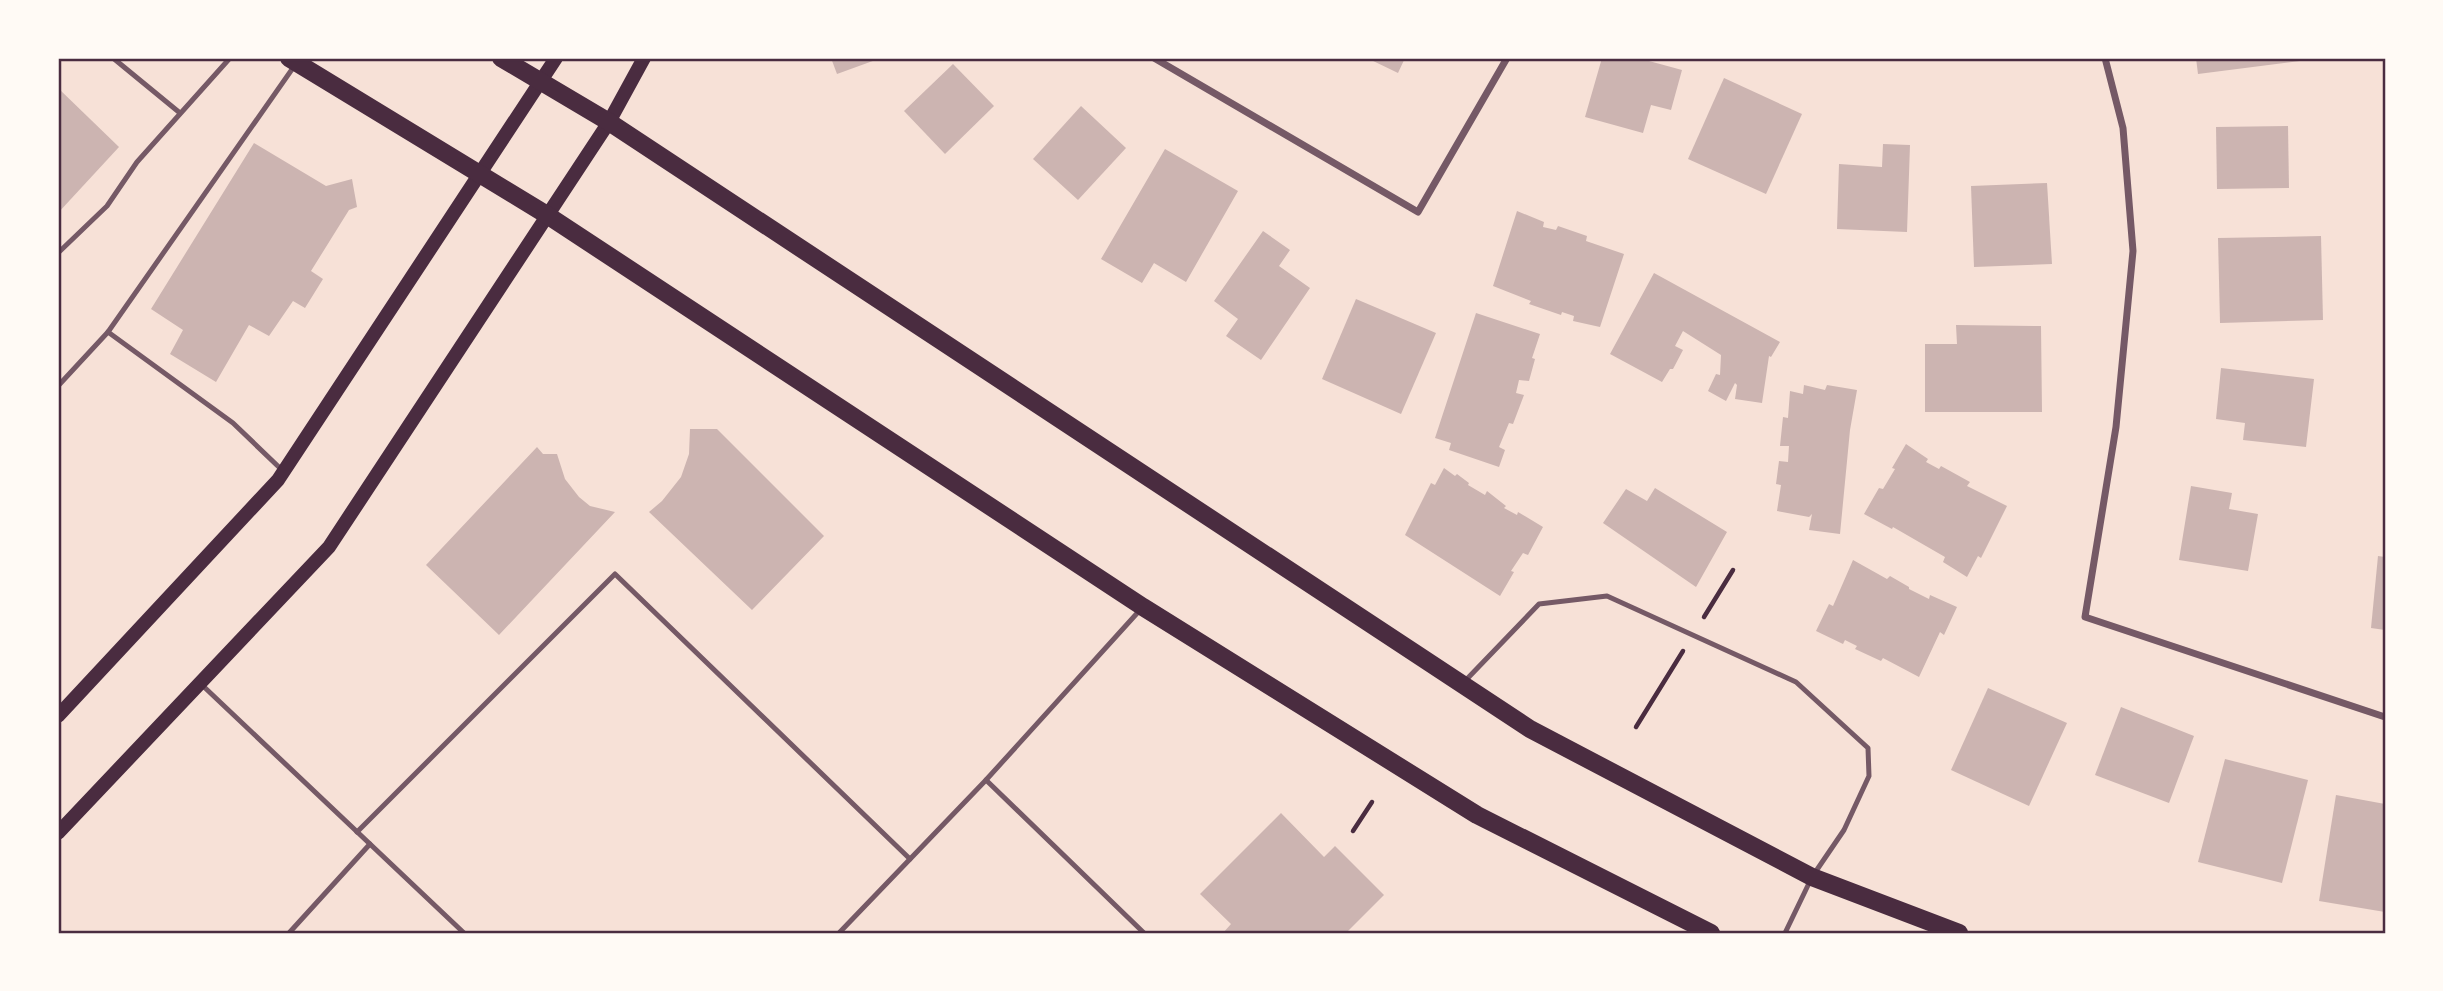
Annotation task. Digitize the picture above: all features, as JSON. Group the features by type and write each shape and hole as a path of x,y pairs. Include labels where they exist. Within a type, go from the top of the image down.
{"main road":[{"path":"501,58 610,122 1530,729 1812,877 1959,933"},
{"path":"58,716 284,472 556,58"},
{"path":"58,833 329,547 610,122 644,58"},
{"path":"293,60 547,215 1143,607 1477,815 1711,933"}],"street":[{"path":"1154,58 1418,212 1507,58"},
{"path":"2105,58 2123,128 2133,251 2116,427 2085,617 2385,717"}],"lane":[{"path":"113,58 180,113"},
{"path":"58,253 107,205 137,162 230,58"},
{"path":"58,386 108,332 293,60"},
{"path":"108,332 233,423 284,472"},
{"path":"357,832 615,574 911,859"},
{"path":"1462,684 1539,604 1608,596 1796,682 1868,748 1868,776 1844,830 1812,877 1785,933"},
{"path":"839,933 986,780 1143,607"},
{"path":"200,683 464,933"},
{"path":"986,780 1144,933"},
{"path":"289,933 370,844"}],"path":[{"path":"1353,831 1372,802"}],"building":[{"path":"831,58 881,58 837,74"},
{"path":"1367,58 1405,58 1398,73"},
{"path":"1602,58 1638,58 1682,70 1671,110 1651,105 1643,133 1585,117"},
{"path":"2196,58 2299,58 2300,61 2198,74"},
{"path":"953,64 994,106 945,154 904,111"},
{"path":"1724,78 1802,114 1766,194 1688,159"},
{"path":"58,88 119,147 58,213"},
{"path":"1081,106 1126,148 1078,200 1033,159"},
{"path":"2288,126 2289,188 2217,189 2216,127"},
{"path":"254,143 326,186 352,179 357,207 349,210 311,271 323,279 305,308 293,301 269,336 249,325 216,382 170,354 183,330 151,309"},
{"path":"1883,144 1910,145 1907,232 1837,229 1839,164 1882,167"},
{"path":"1165,149 1238,191 1186,282 1154,263 1142,283 1101,259"},
{"path":"2047,183 2052,264 1974,267 1971,186"},
{"path":"1517,211 1544,222 1543,227 1556,230 1558,226 1587,236 1586,241 1624,254 1600,327 1573,321 1574,316 1562,312 1561,315 1529,304 1531,301 1493,286"},
{"path":"1263,231 1290,250 1279,266 1310,288 1261,360 1226,336 1238,319 1214,301"},
{"path":"2321,236 2323,320 2220,323 2218,238"},
{"path":"1654,273 1780,342 1771,357 1769,356 1762,403 1735,399 1735,383 1726,401 1708,391 1716,374 1720,375 1721,355 1683,331 1675,346 1683,350 1662,382 1610,354"},
{"path":"1356,299 1436,333 1401,414 1322,379"},
{"path":"1476,313 1540,334 1532,358 1535,359 1529,381 1519,380 1516,393 1524,395 1513,424 1509,423 1499,447 1505,450 1499,467 1449,450 1451,443 1435,438"},
{"path":"1956,325 2041,326 2042,412 1925,412 1925,344 1957,344"},
{"path":"2221,368 2314,379 2306,447 2243,440 2245,423 2216,419"},
{"path":"1804,385 1825,390 1827,385 1857,390 1850,430 1840,534 1809,530 1812,514 1809,517 1777,511 1781,485 1776,484 1779,461 1788,462 1789,446 1780,446 1783,417 1788,418 1790,391 1803,394"},
{"path":"690,429 717,429 824,536 752,610 649,512 662,501 681,477 689,454"},
{"path":"1906,444 1928,459 1926,462 1939,469 1941,466 1970,482 1967,486 2007,506 1981,558 1978,556 1967,577 1943,562 1945,557 1893,527 1892,529 1864,514 1879,488 1883,489 1895,469 1892,468"},
{"path":"537,447 543,454 557,454 565,479 579,497 590,506 615,512 499,635 426,565"},
{"path":"1444,468 1455,476 1457,474 1469,483 1468,485 1485,495 1487,491 1506,506 1504,508 1517,515 1518,512 1543,527 1528,555 1523,553 1511,571 1514,572 1500,596 1405,535 1431,483 1435,485"},
{"path":"2191,486 2232,493 2229,509 2258,514 2248,571 2179,560"},
{"path":"1655,488 1727,532 1696,587 1603,523 1626,489 1647,501"},
{"path":"2378,556 2385,557 2385,630 2371,628"},
{"path":"1853,560 1887,579 1890,576 1929,599 1930,595 1957,607 1944,635 1940,632 1919,677 1883,658 1881,661 1855,649 1857,646 1845,640 1843,644 1816,631 1829,604 1833,606"},
{"path":"1988,688 2067,723 2029,806 1951,770"},
{"path":"2121,707 2194,736 2169,803 2095,775"},
{"path":"2225,759 2308,780 2282,883 2198,862"},
{"path":"2336,795 2385,804 2385,912 2319,901"},
{"path":"1281,813 1324,857 1335,846 1384,895 1346,933 1223,933 1231,924 1200,894"}]}
